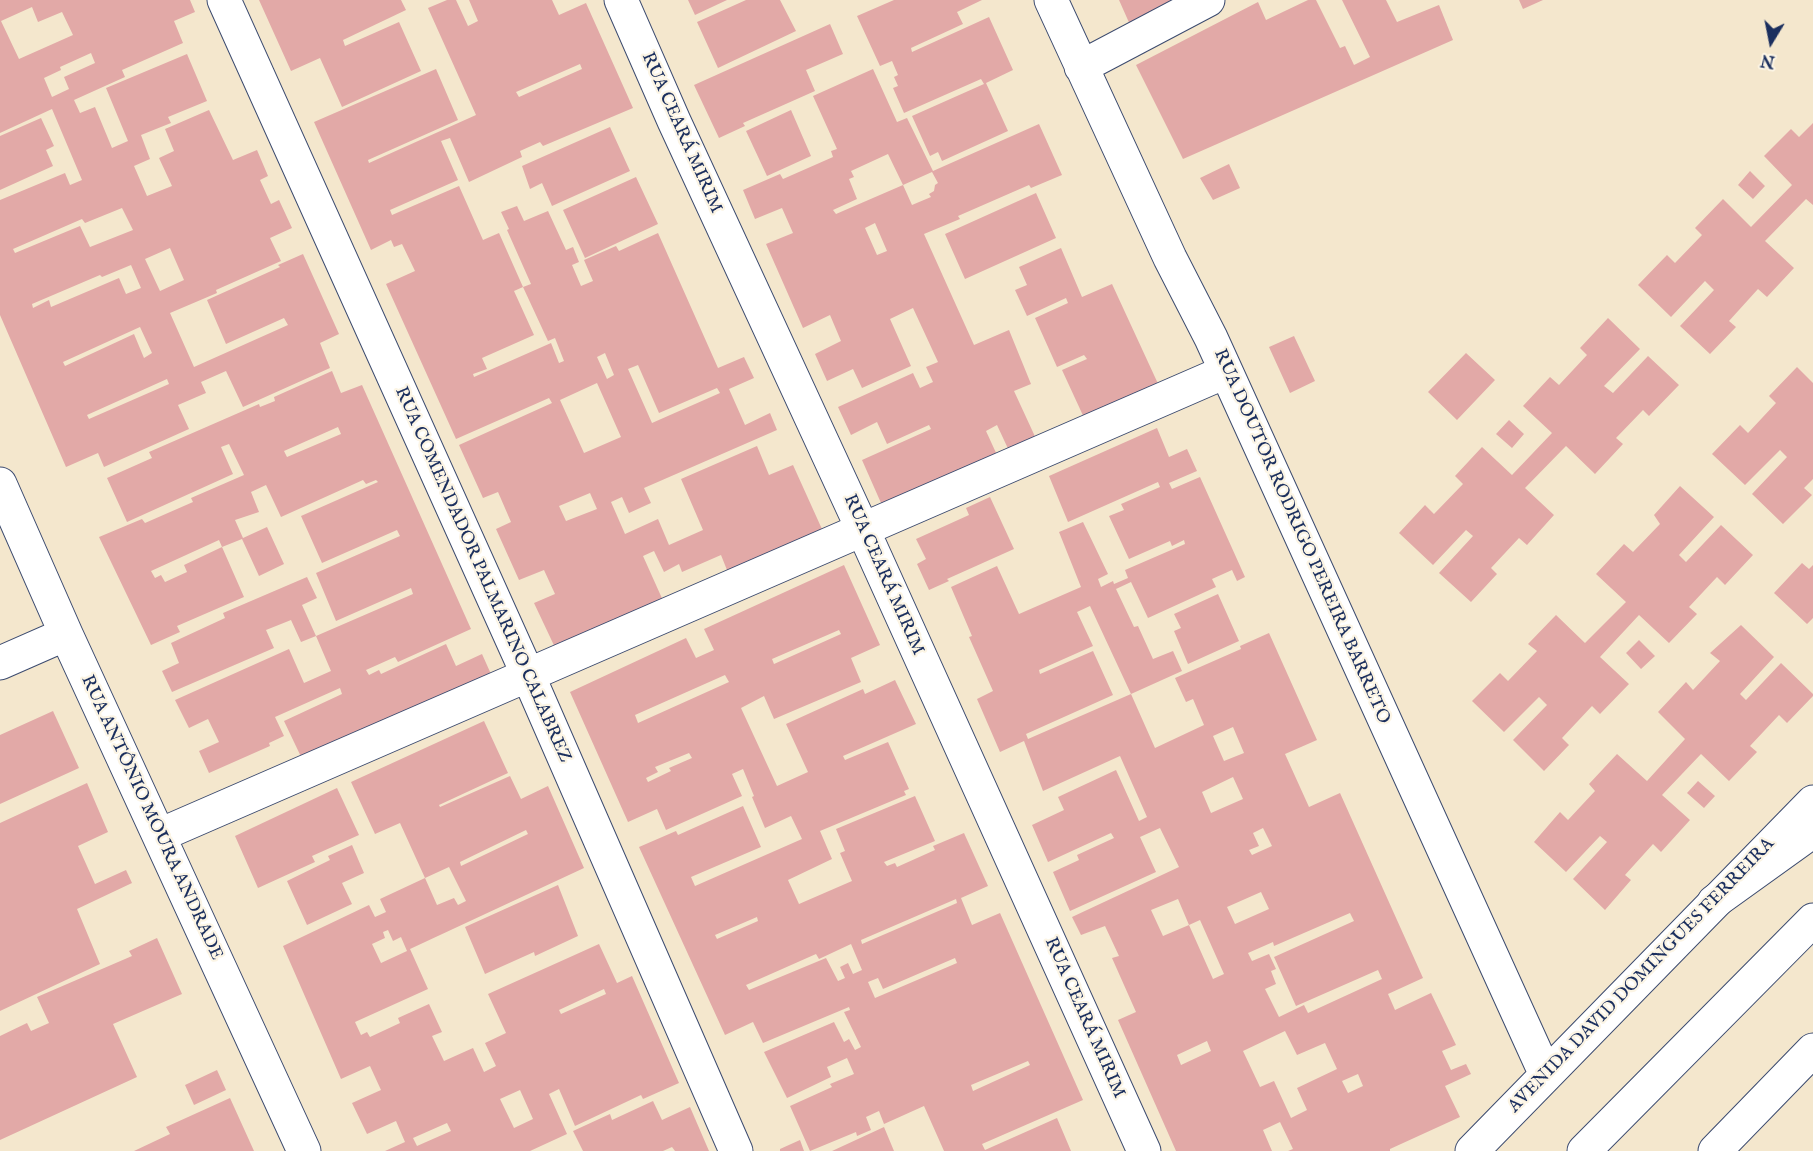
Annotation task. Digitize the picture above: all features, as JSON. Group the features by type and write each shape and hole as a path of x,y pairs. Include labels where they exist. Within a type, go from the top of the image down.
{"street":[{"name":"RUA COMENDADOR PALMARINO CALABREZ","path":"224,0 528,675 736,1151"},
{"name":"RUA CEARÁ MIRIM","path":"621,0 674,121 863,530 1144,1151"},
{"name":"RUA DOUTOR RODRIGO PEREIRA BARRETO","path":"1051,0 1170,258 1211,338 1546,1075"},
{"path":"1081,67 1208,0"},
{"path":"160,835 1225,372"},
{"name":"RUA ANTÔNIO MOURA ANDRADE","path":"0,484 66,634 304,1151"},
{"path":"0,663 66,634"},
{"name":"AVENIDA DAVID DOMINGUES FERREIRA","path":"1472,1151 1813,802"},
{"path":"1714,902 1813,831"},
{"path":"1584,1151 1813,920"},
{"path":"1714,1151 1813,1050"}],"building":[{"path":"0,0 190,0 195,12 174,21 183,43 122,70 125,77 74,100 80,113 95,107 112,148 128,141 106,88 187,54 207,101 168,117 171,123 141,135 150,159 134,166 147,196 172,186 159,158 174,151 165,129 209,110 233,160 257,150 268,176 260,180 271,204 279,200 292,228 270,238 281,261 216,290 217,293 170,313 194,367 288,325 284,318 226,344 207,300 303,254 339,334 320,343 330,368 243,407 226,371 201,382 206,393 178,405 189,429 104,467 98,453 66,467 0,315 0,200 65,173 70,185 82,180 52,109 0,133","holes":["32,7 38,22 62,12 73,35 19,59 1,21","91,53 95,63 64,77 69,89 52,97 44,78 61,70 60,67","122,208 133,230 90,247 80,226 15,253 13,249 82,219 85,223","170,248 184,280 160,291 145,259","131,265 141,288 126,294 119,278 51,307 49,300 33,308 32,304 100,275 102,277","140,327 152,353 144,358 134,334 65,366 63,362","167,379 169,384 89,419 87,415"]},
{"path":"259,0 401,0 406,10 343,40 345,46 399,22 421,71 342,107 320,58 291,71"},
{"path":"447,0 456,0 468,26 478,21 469,0 552,0 559,15 586,3 633,108 543,146 540,142 520,151 522,157 469,182 450,138 441,141 458,180 390,210 392,215 459,186 483,240 499,233 523,287 531,284 501,212 517,206 524,221 548,211 566,250 573,247 579,262 572,265 581,286 593,281 584,260 616,246 619,251 658,233 718,368 744,357 754,378 729,389 745,425 770,413 777,430 644,488 651,503 629,513 622,497 611,502 625,534 658,519 669,545 703,530 681,479 757,446 769,475 793,465 826,538 731,580 721,555 682,572 679,564 664,572 654,551 643,556 665,605 559,656 534,603 555,594 544,570 519,580 496,529 511,522 498,492 483,498 459,445 552,403 549,398 456,439 386,284 415,271 402,244 394,247 391,240 371,250 314,122 436,69 458,120 368,160 369,163 476,115 428,8","holes":["580,64 582,69 519,97 516,92","523,287 548,341 555,338 564,361 559,363 551,343 474,377 473,374 487,369 482,358 534,335 514,291","605,353 614,375 607,379 597,357","638,365 659,413 717,388 720,393 652,423 628,369","597,383 621,437 584,453 560,400","590,493 597,509 566,521 559,506"]},
{"path":"688,0 727,0 695,15"},
{"path":"746,0 780,0 796,31 718,68 697,22"},
{"path":"894,0 982,0 957,12 963,24 911,48 912,52 989,17 1013,70 986,83 1008,131 942,161 938,152 930,156 912,116 984,84 981,79 904,113 893,88 898,86 894,77 898,75 892,61 880,66 857,16"},
{"path":"1119,0 1189,0 1131,27"},
{"path":"1308,0 1316,0 1340,48 1345,46 1354,65 1370,57 1342,0 1386,0 1397,22 1439,5 1453,40 1183,159 1136,65 1258,2 1266,20"},
{"path":"1519,0 1543,0 1523,9"},
{"path":"830,24 843,54 806,70 815,91 743,123 745,126 719,138 694,85"},
{"path":"873,69 897,122 907,118 933,171 1039,124 1062,175 1031,188 1029,185 958,216 960,219 924,234 974,345 1009,330 1031,384 1014,391 1038,443 1011,455 997,425 986,431 997,455 885,512 862,460 931,429 929,425 887,444 877,422 851,435 838,407 913,373 920,388 933,382 926,367 938,362 913,308 890,319 911,366 862,388 853,369 827,381 815,354 841,341 830,315 803,328 766,244 793,233 782,208 755,219 743,190 780,174 783,179 833,157 831,151 837,149 813,96","holes":["888,154 903,185 836,214 833,210 857,199 849,179 854,177 851,171","932,172 938,183 934,191 929,194 931,197 912,205 903,185","875,223 887,251 877,255 865,228"]},
{"path":"791,110 811,156 767,176 746,131"},
{"path":"41,118 54,146 46,150 53,166 0,190 0,136"},
{"path":"1813,123 1813,205 1806,199 1765,241 1794,268 1767,297 1758,289 1729,321 1736,327 1710,354 1680,326 1714,290 1705,281 1671,317 1638,285 1667,255 1675,263 1702,235 1695,228 1723,199 1751,227 1792,185 1764,156 1791,129 1799,137"},
{"path":"610,127 630,171 552,206 542,183 530,189 522,166"},
{"path":"1229,164 1240,188 1213,200 1200,178"},
{"path":"1750,171 1765,186 1753,199 1738,185"},
{"path":"636,177 658,224 585,258 563,210"},
{"path":"1036,193 1056,238 965,279 945,234"},
{"path":"1061,248 1082,297 1112,284 1160,388 1086,422 1062,370 1087,359 1084,355 1057,367 1035,318 1068,303 1066,298 1027,316 1015,290 1027,285 1019,267"},
{"path":"1608,318 1640,349 1604,386 1613,393 1648,356 1679,385 1649,416 1643,410 1616,438 1623,444 1595,474 1566,446 1525,488 1554,515 1527,545 1519,538 1491,568 1497,574 1471,602 1439,573 1473,536 1466,530 1433,565 1399,533 1425,505 1434,514 1463,484 1455,476 1482,447 1512,475 1552,433 1523,406 1550,377 1559,385 1587,355 1580,348"},
{"path":"1294,336 1315,381 1290,393 1269,347"},
{"path":"1466,353 1495,380 1457,420 1428,392"},
{"path":"1797,367 1813,383 1813,479 1804,488 1812,495 1783,524 1752,494 1787,457 1780,450 1745,485 1712,454 1740,425 1748,433 1776,403 1769,396"},
{"path":"332,371 341,393 362,385 471,629 398,662 395,657 366,670 369,675 379,670 381,674 446,644 456,666 482,654 495,683 304,763 284,721 342,694 340,688 275,717 284,736 269,743 270,746 209,773 199,751 219,742 208,719 189,728 175,700 289,649 304,683 331,671 316,636 413,594 411,588 336,621 316,573 400,536 397,530 322,563 301,516 378,482 376,480 366,484 363,480 281,517 266,485 251,492 259,512 235,520 243,538 267,527 284,564 259,576 242,539 222,547 244,597 177,626 180,632 151,645 99,537 142,519 145,523 193,502 191,498 244,475 229,444 221,447 233,474 127,522 107,478 152,458 149,452 259,404 260,407 275,401 274,397","holes":["338,427 341,434 287,457 284,451","219,540 222,547 184,565 187,572 165,582 161,575 155,578 151,571"]},
{"path":"1509,420 1524,434 1512,448 1496,434"},
{"path":"1157,428 1169,457 1187,449 1197,471 1169,483 1172,489 1200,477 1245,577 1237,581 1232,570 1212,579 1216,587 1148,618 1131,582 1116,589 1134,627 1138,626 1153,659 1173,651 1182,671 1131,694 1155,748 1204,725 1193,699 1186,702 1175,678 1241,649 1240,646 1269,633 1317,740 1285,754 1309,807 1340,793 1423,978 1388,994 1395,1010 1431,993 1456,1045 1442,1051 1451,1070 1466,1064 1471,1074 1445,1086 1460,1117 1390,1151 1288,1151 1293,1149 1280,1122 1263,1130 1272,1151 1176,1151 1118,1020 1136,1012 1112,958 1119,956 1105,926 1081,935 1072,917 1179,867 1160,828 1140,837 1156,872 1070,911 1053,872 1079,860 1077,855 1114,838 1111,833 1048,862 1032,825 1064,810 1058,797 1116,770 1139,821 1147,817 1120,756 1043,791 1024,741 1000,752 977,699 993,691 969,637 972,636 951,587 997,566 1019,614 1081,587 1059,532 1083,522 1108,574 1098,579 1101,587 1113,581 1114,584 1128,578 1125,570 1185,544 1184,540 1172,546 1170,541 1129,559 1109,516 1124,510 1121,504 1160,487 1158,482 1068,522 1049,476","holes":["1090,606 1131,694 1028,739 1026,734 1113,695 1093,651 1040,674 1039,670 1093,646 1077,612","1233,727 1244,753 1224,761 1213,736","1233,777 1243,799 1211,813 1202,792","1263,828 1272,846 1252,855 1249,850 1259,846 1253,833","1261,892 1269,909 1235,924 1227,907","1178,899 1189,925 1163,936 1151,910","1350,913 1354,921 1274,957 1296,1006 1378,970 1382,979 1308,1013 1304,1005 1279,1017 1265,989 1276,984 1271,971 1276,969 1269,954 1252,961 1248,953 1273,942 1274,946","1200,920 1224,974 1213,979 1189,925","1285,1031 1297,1055 1325,1043 1337,1069 1297,1088 1307,1110 1291,1118 1274,1081 1260,1087 1243,1051","1207,1041 1211,1051 1181,1065 1177,1055","1358,1074 1363,1086 1348,1093 1342,1081"]},
{"path":"1680,486 1714,517 1679,555 1686,562 1721,525 1753,555 1725,585 1717,577 1689,607 1697,614 1669,643 1639,615 1600,657 1629,684 1600,714 1592,706 1562,738 1569,745 1544,771 1513,740 1547,705 1539,697 1504,732 1472,701 1500,673 1508,681 1537,651 1528,644 1556,615 1585,643 1626,602 1596,574 1624,544 1633,552 1660,524 1654,515"},
{"path":"990,497 1014,549 947,579 949,581 929,590 917,564 926,559 916,539 969,515 966,508"},
{"path":"1802,563 1809,569 1813,565 1813,618 1807,624 1774,593"},
{"path":"844,565 880,645 851,658 861,682 774,719 764,696 741,708 777,786 808,772 786,724 863,689 865,694 895,680 916,724 843,756 845,760 888,742 909,789 904,791 906,795 820,831 832,859 788,880 799,904 852,881 840,853 845,851 836,829 915,796 935,841 884,862 887,866 895,863 897,867 935,850 933,846 964,833 988,886 961,898 972,925 1000,913 1083,1100 982,1144 985,1150 1057,1118 1071,1151 944,1151 924,1106 884,1124 879,1111 866,1117 871,1130 857,1136 856,1132 810,1151 790,1106 854,1074 847,1058 827,1067 831,1077 787,1098 764,1052 834,1022 844,1042 849,1039 855,1050 861,1047 844,1012 850,1010 849,1007 763,1043 753,1022 725,1035 639,847 676,831 678,835 743,806 761,847 691,877 695,886 802,839 791,816 765,828 743,769 732,774 742,796 666,830 657,809 628,822 570,692 686,638 696,658 714,650 704,629","holes":["839,630 841,634 774,664 772,659","725,675 729,682 638,723 635,715","689,753 692,758 669,768 671,771 648,782 646,778 658,772 655,767","956,899 957,903 862,944 861,940","757,917 758,921 717,939 715,935","851,944 862,970 853,974 848,963 840,967 845,978 838,981 826,958 749,990 746,985 816,954 819,959","955,958 957,963 875,998 868,982 878,978 883,989","1028,1061 1030,1065 973,1091 971,1085"]},
{"path":"307,577 317,598 302,605 316,636 301,642 291,620 266,630 274,648 172,692 162,671 179,663 171,643 225,618 223,613"},
{"path":"1218,594 1239,641 1188,664 1174,631 1181,628 1174,614"},
{"path":"1741,625 1774,657 1740,694 1746,700 1781,663 1813,696 1787,723 1779,715 1750,746 1757,752 1729,781 1701,754 1662,795 1690,820 1661,852 1653,844 1625,875 1631,880 1605,910 1573,879 1607,842 1600,836 1566,872 1534,842 1560,812 1568,820 1595,791 1589,784 1617,754 1647,781 1685,739 1658,712 1686,682 1693,690 1720,661 1710,653"},
{"path":"1639,640 1655,656 1641,669 1626,653"},
{"path":"53,711 79,768 0,804 0,735"},
{"path":"484,721 508,773 439,805 440,807 510,776 521,799 548,786 584,868 410,949 428,989 355,1022 361,1035 367,1032 370,1037 400,1023 398,1018 429,1004 442,1032 432,1036 444,1061 473,1048 484,1072 496,1066 485,1043 506,1033 488,994 599,944 617,983 632,976 679,1083 643,1099 641,1095 575,1126 559,1089 549,1094 567,1134 530,1151 385,1151 405,1142 396,1121 367,1134 352,1103 381,1090 370,1066 341,1079 283,946 369,905 375,917 386,912 380,899 425,878 400,823 375,834 351,782","holes":["526,830 528,834 461,866 460,862","449,867 466,901 458,905 454,898 437,905 425,878","388,930 393,941 401,937 407,951 381,963 372,944 385,938 383,932","604,989 606,994 561,1014 559,1010","520,1090 533,1119 514,1128 500,1099","447,1123 451,1131 417,1146 413,1138"]},
{"path":"1698,781 1715,796 1704,808 1687,793"},
{"path":"87,783 108,832 78,846 95,884 126,870 132,883 77,909 100,964 0,1011 0,823"},
{"path":"337,788 359,835 312,856 315,862 258,888 235,836"},
{"path":"352,845 364,873 342,883 352,904 307,925 287,881 330,860 328,856"},
{"path":"558,885 578,936 535,956 534,952 485,974 465,927"},
{"path":"157,938 182,994 113,1024 137,1077 0,1140 0,1036 27,1023 31,1031 49,1023 37,997 132,956 129,951"},
{"path":"217,1070 226,1090 194,1105 185,1085"},
{"path":"230,1098 254,1151 134,1151 170,1134 166,1127"},
{"path":"653,1101 662,1120 690,1107 709,1151 675,1151 672,1147 663,1151 583,1151 573,1131 610,1114 612,1120"},
{"path":"884,1127 894,1151 832,1151"},
{"path":"800,1140 804,1151 780,1151 780,1149"}]}
